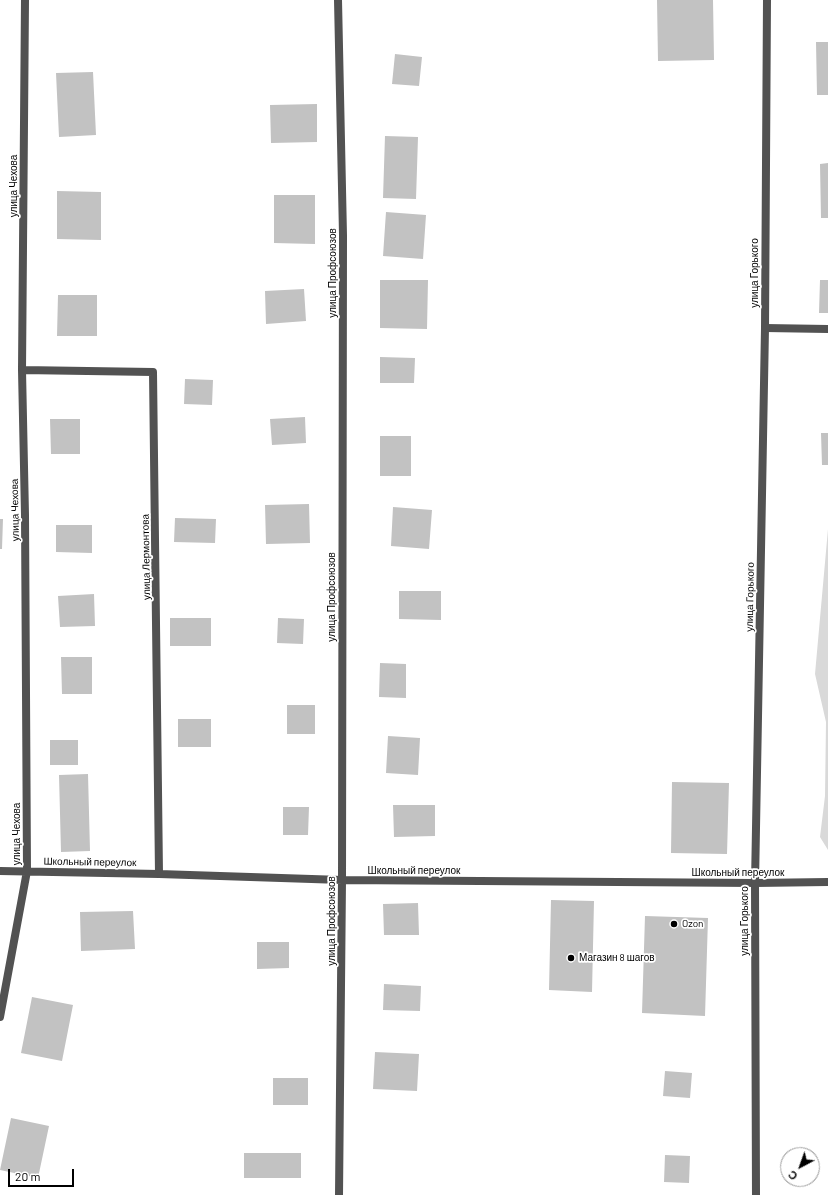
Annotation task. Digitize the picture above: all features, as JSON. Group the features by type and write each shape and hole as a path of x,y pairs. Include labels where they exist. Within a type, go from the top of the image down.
{"street":[{"name":"улица Чехова","path":"0,1017 27,872 26,523 22,370 25,0"},
{"name":"улица Профсоюзов","path":"338,0 343,235 342,880 339,1195"},
{"name":"улица Горького","path":"756,1195 755,883 765,328 767,0"},
{"path":"765,328 828,329"},
{"name":"улица Лермонтова","path":"22,370 154,372 159,874"},
{"name":"Школьный переулок","path":"0,872 159,874 342,880 755,883 828,882"}],"shaded area":[{"path":"828,529 828,850 820,837 825,796 826,722 815,674"}],"building":[{"path":"657,0 713,0 714,60 658,61"},
{"path":"816,42 828,42 828,95 817,95"},
{"path":"395,54 422,57 419,86 392,84"},
{"path":"93,72 96,135 59,137 56,73"},
{"path":"317,104 317,142 271,143 270,105"},
{"path":"385,136 418,137 416,199 383,198"},
{"path":"828,163 828,218 821,218 820,164"},
{"path":"57,191 101,192 101,240 57,239"},
{"path":"274,195 315,195 315,244 274,243"},
{"path":"386,212 426,215 423,259 383,256"},
{"path":"380,280 428,280 427,329 380,328"},
{"path":"820,280 828,280 828,313 819,313"},
{"path":"304,289 306,321 266,324 265,291"},
{"path":"58,295 97,295 97,336 57,336"},
{"path":"380,357 415,358 414,383 380,383"},
{"path":"185,379 213,380 212,405 184,404"},
{"path":"305,417 306,443 272,445 270,419"},
{"path":"50,419 80,419 80,454 51,454"},
{"path":"821,433 828,433 828,465 822,465"},
{"path":"380,436 411,436 411,476 380,476"},
{"path":"309,504 310,543 266,544 265,505"},
{"path":"393,507 432,510 429,549 391,546"},
{"path":"175,518 216,519 215,543 174,542"},
{"path":"0,519 3,519 2,549 0,549"},
{"path":"56,525 92,525 92,553 56,552"},
{"path":"399,591 441,591 441,620 399,619"},
{"path":"94,594 95,626 60,627 58,596"},
{"path":"170,618 211,618 211,646 170,646"},
{"path":"278,618 304,619 303,644 277,643"},
{"path":"61,657 92,657 92,694 62,694"},
{"path":"380,663 406,664 406,698 379,697"},
{"path":"287,705 315,705 315,734 287,734"},
{"path":"178,719 211,719 211,747 178,747"},
{"path":"388,736 420,738 418,775 386,773"},
{"path":"50,740 78,740 78,765 50,765"},
{"path":"88,774 90,851 61,852 59,775"},
{"path":"672,782 729,783 727,854 671,853"},
{"path":"393,805 435,805 435,836 394,837"},
{"path":"283,807 309,807 308,835 283,835"},
{"name":"Магазин 8 шагов","path":"551,900 594,901 592,992 549,990"},
{"path":"418,903 419,935 384,935 383,904"},
{"path":"133,911 135,949 81,951 80,912"},
{"name":"Магазин 8 шагов","path":"645,916 708,918 705,1016 642,1013"},
{"path":"257,942 289,942 289,968 257,969"},
{"path":"384,984 421,986 420,1011 383,1010"},
{"path":"32,997 73,1005 62,1061 21,1053"},
{"path":"375,1052 419,1054 417,1091 373,1089"},
{"path":"665,1071 692,1073 690,1098 663,1096"},
{"path":"273,1078 308,1078 308,1105 273,1105"},
{"path":"11,1118 49,1126 38,1178 0,1170"},
{"path":"244,1153 301,1153 301,1178 244,1178"},
{"path":"665,1155 690,1156 689,1183 664,1182"}],"place":[{"name":"Ozon","path":"674,924"},
{"name":"Магазин 8 шагов","path":"571,958"}]}
